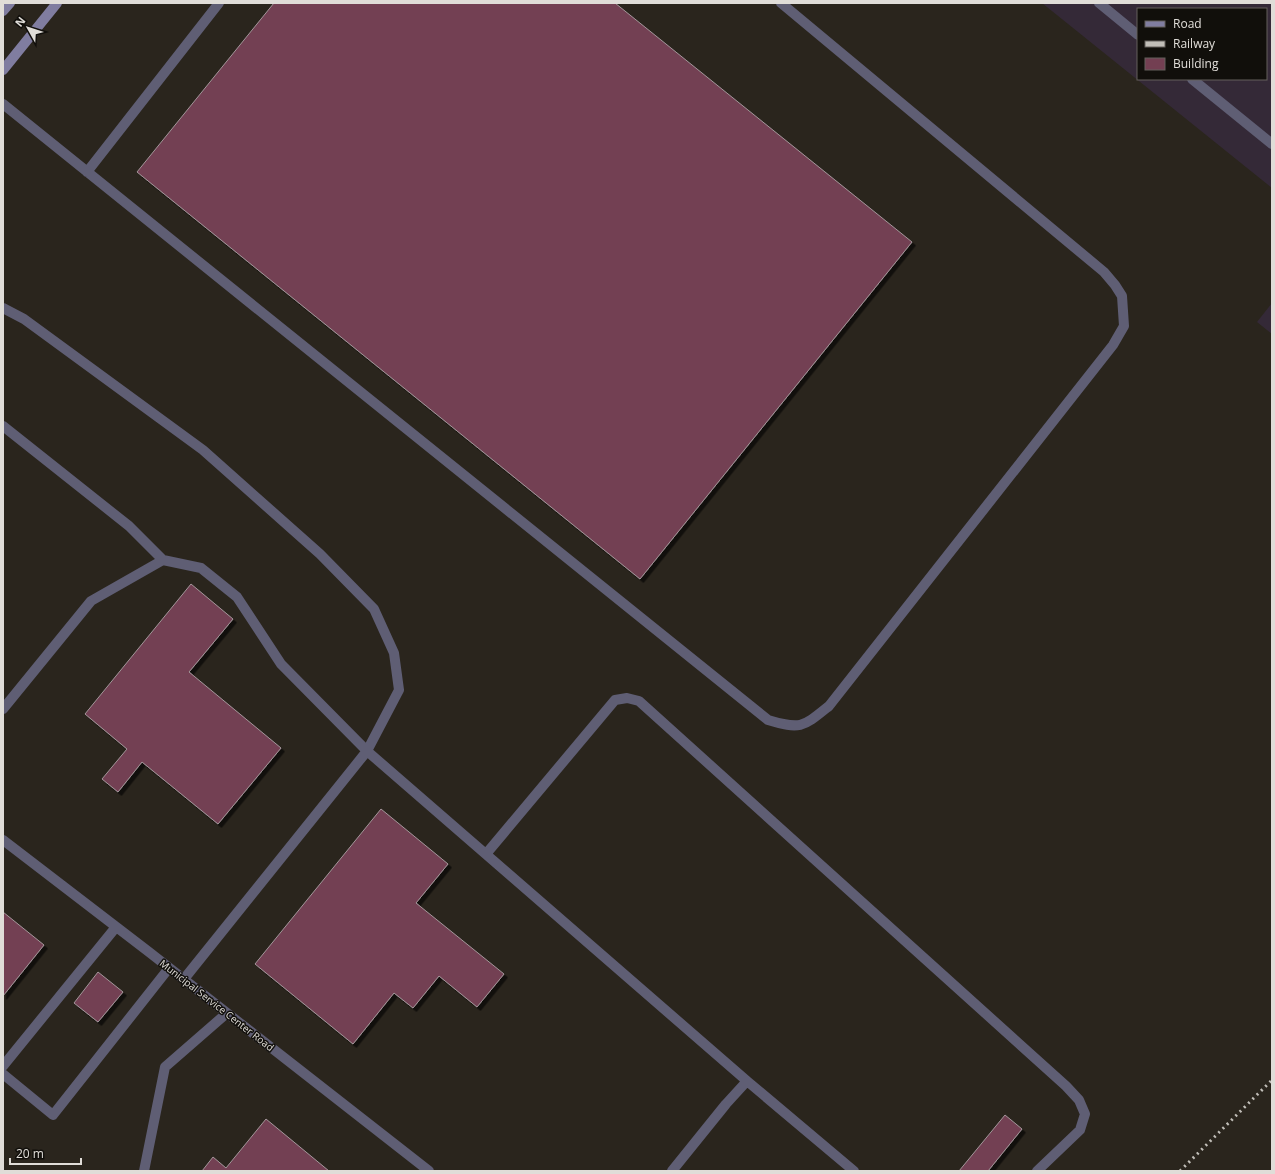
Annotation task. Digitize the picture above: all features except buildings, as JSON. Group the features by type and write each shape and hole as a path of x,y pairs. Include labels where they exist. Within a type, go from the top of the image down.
{"main road":[{"path":"3,11 10,3"},
{"path":"3,70 57,3"}],"lane":[{"path":"87,172 219,3"},
{"path":"3,104 768,720 786,726 798,726 810,722 829,706 1113,345 1124,326 1122,296 1115,284 1104,272 781,3"},
{"path":"1099,3 1137,34"},
{"path":"1193,80 1272,144"},
{"path":"3,308 24,319 203,450 320,554 374,609 394,653 399,690 367,751 184,979"},
{"path":"3,426 129,526 163,560 201,568 237,597 281,664 367,751 747,1081 854,1171"},
{"path":"3,709 91,601 163,560"},
{"path":"486,854 615,700 627,698 639,701 1066,1086 1079,1100 1084,1114 1080,1130 1037,1171"},
{"name":"Municipal Service Center Road","path":"4,844 170,968 429,1171"},
{"path":"3,1066 116,927"},
{"path":"3,1074 53,1115 170,968"},
{"path":"144,1171 165,1067 227,1013"},
{"path":"672,1171 726,1104 747,1081"}],"shaded area":[{"path":"1042,3 1272,3 1272,188 1138,80 1267,80 1267,8 1137,8 1137,79"},
{"path":"1272,303 1272,334 1257,322"}],"railway":[{"path":"1180,1171 1272,1080"}]}
